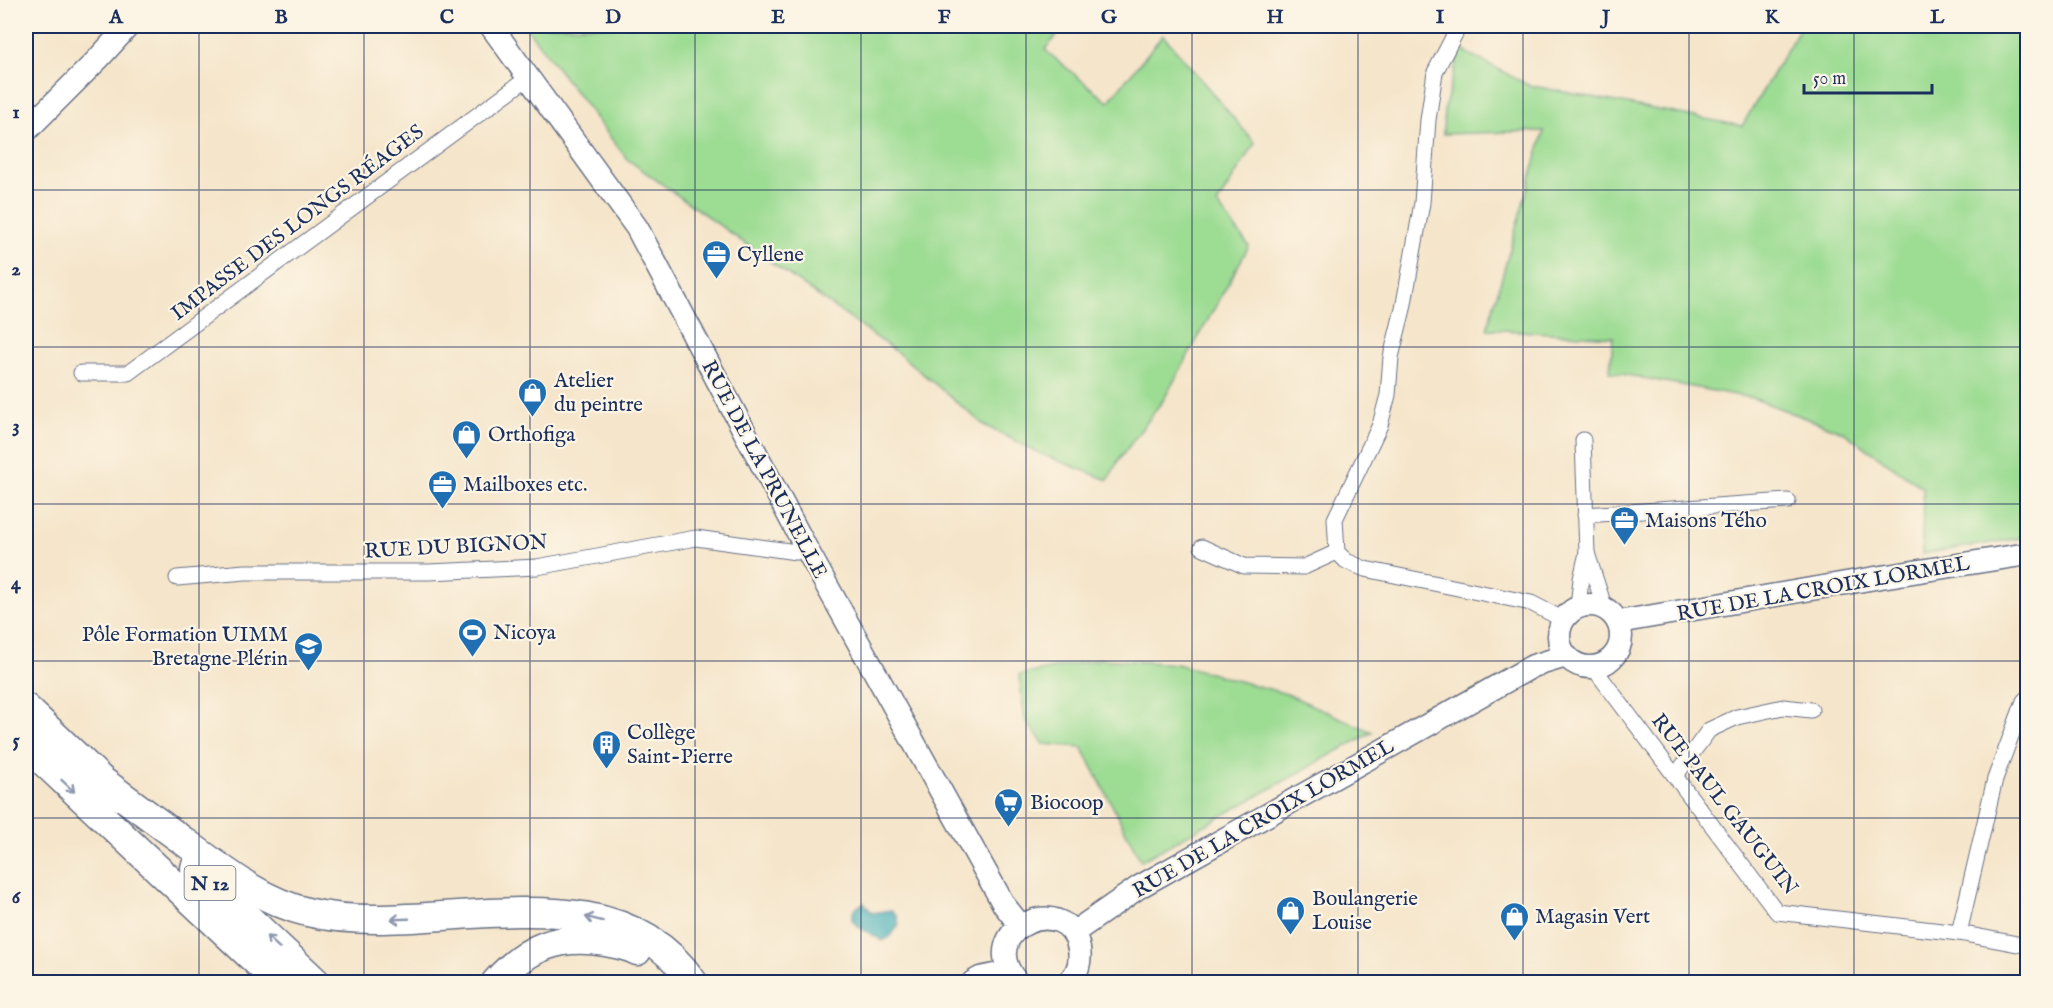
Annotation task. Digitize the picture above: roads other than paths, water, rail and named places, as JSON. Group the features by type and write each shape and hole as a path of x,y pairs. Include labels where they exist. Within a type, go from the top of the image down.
{"highway":[{"name":"N 12","path":"26,708 316,982"},
{"name":"N 12","path":"26,745 278,982"},
{"path":"105,783 246,886 306,912 336,918 368,920 522,913 590,917 622,926 645,936 669,954 693,982"},
{"path":"222,931 243,967 256,982"},
{"path":"496,982 507,970 542,946 562,940 585,938 634,949 657,965 674,982"}],"street":[{"path":"26,131 128,26"},
{"name":"RUE DE LA PRUNELLE","path":"491,26 637,228 806,548 1004,905 1020,925"},
{"path":"1459,26 1435,72 1428,120 1422,203 1403,309 1391,357 1388,395 1380,425 1335,519 1337,552 1346,561 1365,569 1531,603 1571,614 1596,605 1612,615"},
{"name":"IMPASSE DES LONGS RÉAGES","path":"81,373 128,373 529,77"},
{"path":"1583,440 1587,553 1571,614 1560,628 1559,638 1566,656 1573,662 1593,667 1602,665 1611,659 1621,642 1621,632 1587,553"},
{"path":"1585,515 1788,501"},
{"name":"RUE DU BIGNON","path":"177,578 245,572 429,572 537,567 696,538 796,552 806,548"},
{"path":"1202,547 1244,566 1304,567 1337,552"},
{"name":"RUE DE LA CROIX LORMEL","path":"1612,615 2028,554"},
{"name":"RUE DE LA CROIX LORMEL","path":"1073,933 1138,887 1533,666 1566,656"},
{"name":"RUE PAUL GAUGUIN","path":"1593,667 1777,912 1959,933 2028,946"},
{"path":"1959,933 1995,779 2024,701 2028,697"},
{"path":"1676,776 1709,729 1737,717 1782,708 1811,710"},
{"path":"973,982 981,978 1013,977 1005,960 1006,947 1011,935 1020,925 1042,918 1064,925 1073,933 1078,944 1079,964 1071,982"}],"water":[{"path":"864,903 872,913 891,910 897,916 899,925 890,937 883,941 860,928 852,920 854,909"}],"place":[{"name":"Cyllene","path":"716,280"},
{"name":"Atelier du peintre","path":"533,418"},
{"name":"Orthofiga","path":"467,460"},
{"name":"Mailboxes etc.","path":"442,510"},
{"name":"Maisons Tého","path":"1624,546"},
{"name":"Nicoya","path":"472,658"},
{"name":"Pôle Formation UIMM Bretagne Plérin","path":"309,672"},
{"name":"Collège Saint-Pierre","path":"606,770"},
{"name":"Biocoop","path":"1009,828"},
{"name":"Boulangerie Louise","path":"1291,936"},
{"name":"Magasin Vert","path":"1514,942"}]}
